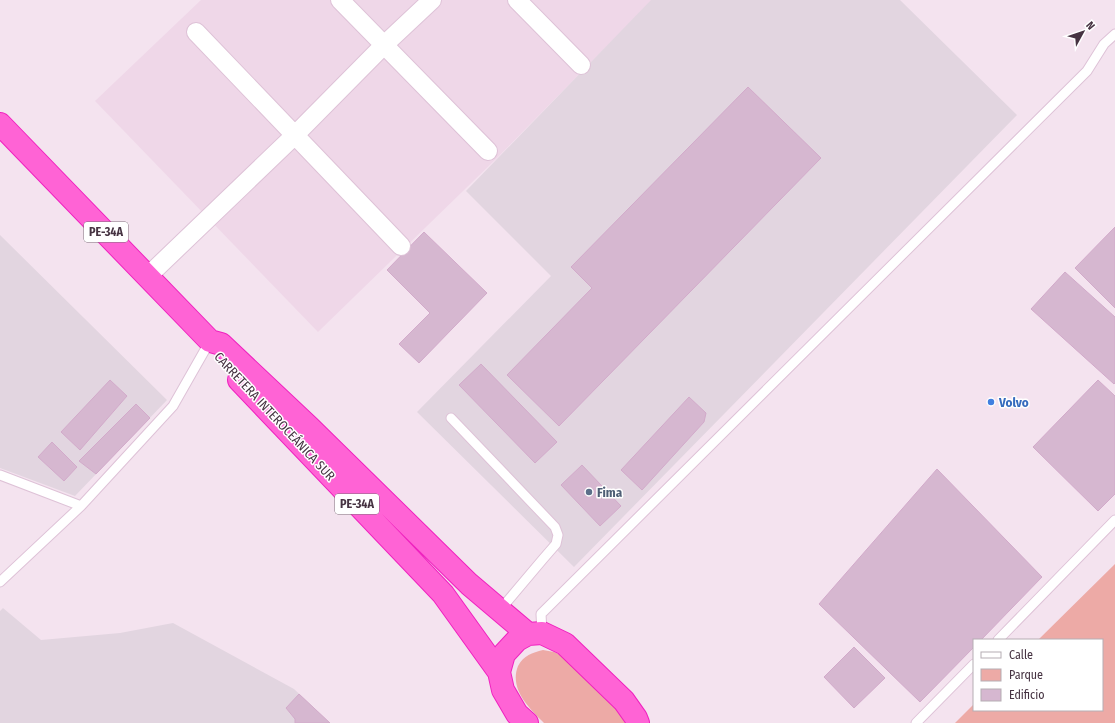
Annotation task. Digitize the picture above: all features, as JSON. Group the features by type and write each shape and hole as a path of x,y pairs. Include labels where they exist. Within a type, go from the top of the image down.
{"highway":[{"name":"CARRETERA INTEROCEÁNICA SUR","path":"0,124 210,341 221,344 227,349 469,584 500,610 535,633"},
{"name":"CARRETERA INTEROCEÁNICA SUR","path":"210,341 212,350 223,363 443,594 499,672"},
{"path":"499,672 504,654 516,640 535,633"},
{"name":"PE-34A","path":"535,633 565,644 624,701 639,721"},
{"name":"PE-34A","path":"499,672 503,690 520,720"}],"street":[{"path":"340,0 488,151"},
{"path":"148,276 295,135 384,45 432,0"},
{"path":"517,0 581,65"},
{"path":"196,32 401,246"}],"lane":[{"path":"535,633 541,614 1087,70 1104,44 1115,34"},
{"path":"0,582 81,506 173,406 210,341"},
{"path":"451,418 554,527 558,535 556,544 500,610"},
{"path":"0,475 81,506"},
{"path":"999,639 1115,520"},
{"path":"916,723 973,665"}],"shaded area":[{"path":"201,0 652,0 498,157 318,332 95,101"},
{"name":"Fima","path":"651,0 900,0 1017,115 574,567 417,412 551,276 466,191"},
{"path":"0,235 167,400 75,496 0,468"},
{"path":"3,608 41,640 120,633 173,623 294,689 330,723 0,723 0,611"}],"green space":[{"path":"1115,564 1115,723 955,723 973,705 973,711 1103,711 1103,639 1039,639"},
{"path":"543,650 554,652 567,658 620,712 626,723 544,723 522,698 516,682 518,666 523,659 532,653"}],"building":[{"path":"748,87 821,158 559,426 507,375 592,288 571,267"},
{"path":"1115,227 1115,308 1075,268"},
{"path":"424,232 487,293 419,363 399,344 430,313 387,270"},
{"path":"1065,272 1115,317 1114,384 1031,309"},
{"path":"481,364 557,442 535,463 459,385"},
{"path":"110,380 127,396 80,450 61,432"},
{"path":"1098,380 1115,396 1115,494 1098,511 1033,447"},
{"path":"689,397 706,413 704,422 642,490 621,470"},
{"path":"136,404 150,418 96,474 79,461"},
{"path":"52,442 77,467 64,481 38,457"},
{"path":"582,465 621,506 600,526 561,485"},
{"path":"937,469 1042,577 982,639 973,639 973,648 920,702 819,604"},
{"path":"854,647 885,678 854,708 824,677"},
{"path":"299,694 330,723 295,723 295,719 286,708"}],"place":[{"name":"Volvo","path":"991,402"},
{"name":"Fima","path":"589,492"}]}
